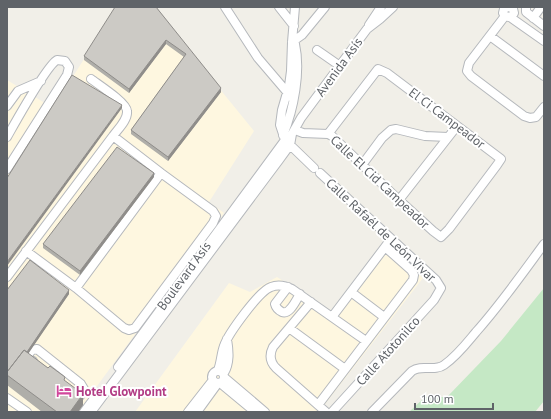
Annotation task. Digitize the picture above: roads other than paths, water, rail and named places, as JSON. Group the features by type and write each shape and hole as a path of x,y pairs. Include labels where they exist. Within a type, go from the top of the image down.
{"street":[{"path":"225,7 258,58 293,99"},
{"path":"279,7 294,26"},
{"path":"286,140 280,122 291,71 295,7"},
{"path":"293,39 308,27 325,7"},
{"path":"367,29 381,7"},
{"name":"Avenida Asís","path":"286,140 367,29 393,7"},
{"path":"526,7 526,12 544,26"},
{"path":"533,18 541,7"},
{"path":"510,11 544,34"},
{"path":"510,11 469,63 467,70 468,73 527,117 536,117 544,107"},
{"path":"510,11 544,41"},
{"path":"490,36 544,76"},
{"path":"286,140 288,120 297,72 297,52 293,39"},
{"path":"317,50 340,66"},
{"path":"7,137 27,102 54,62 61,60 67,64 69,71 67,75 8,165"},
{"name":"El Ci Campeador","path":"328,134 378,69 387,73 501,159 449,229 441,237"},
{"path":"7,277 113,136 126,115 126,107 92,79"},
{"path":"7,106 18,91 41,81"},
{"path":"399,200 457,126"},
{"path":"362,165 382,138 391,130 396,129 425,136 448,137"},
{"name":"Calle El Cid Campeador","path":"293,132 328,134 441,237"},
{"path":"26,251 76,288 124,328 129,330 133,329 210,228 214,221 215,213 113,136"},
{"name":"Calle Rafaél de León Vivar","path":"286,140 317,171 436,280 441,288"},
{"name":"Boulevard Asís","path":"84,412 92,407 230,221 286,140"},
{"path":"76,288 161,173"},
{"path":"332,317 391,239"},
{"path":"372,412 412,371 420,368 437,368 456,355 493,312 544,244"},
{"path":"318,405 412,280 414,275 411,270 385,247"},
{"path":"197,412 228,365 227,339 256,300 271,287 288,287 366,341"},
{"path":"288,287 275,304 282,312 289,310 300,294"},
{"name":"Calle Atotonilco","path":"332,412 434,300 441,288"},
{"path":"351,292 384,317"},
{"path":"311,302 273,347 271,352 271,361 276,368 326,412"},
{"path":"289,328 345,369"},
{"path":"42,368 28,358 29,354 34,349 38,350 82,384 84,389 77,394 92,407"},
{"path":"220,378 253,408 265,412"},
{"path":"188,412 220,378"},
{"path":"7,398 27,412"}],"place":[{"name":"Hotel Glowpoint","path":"64,391"}]}
